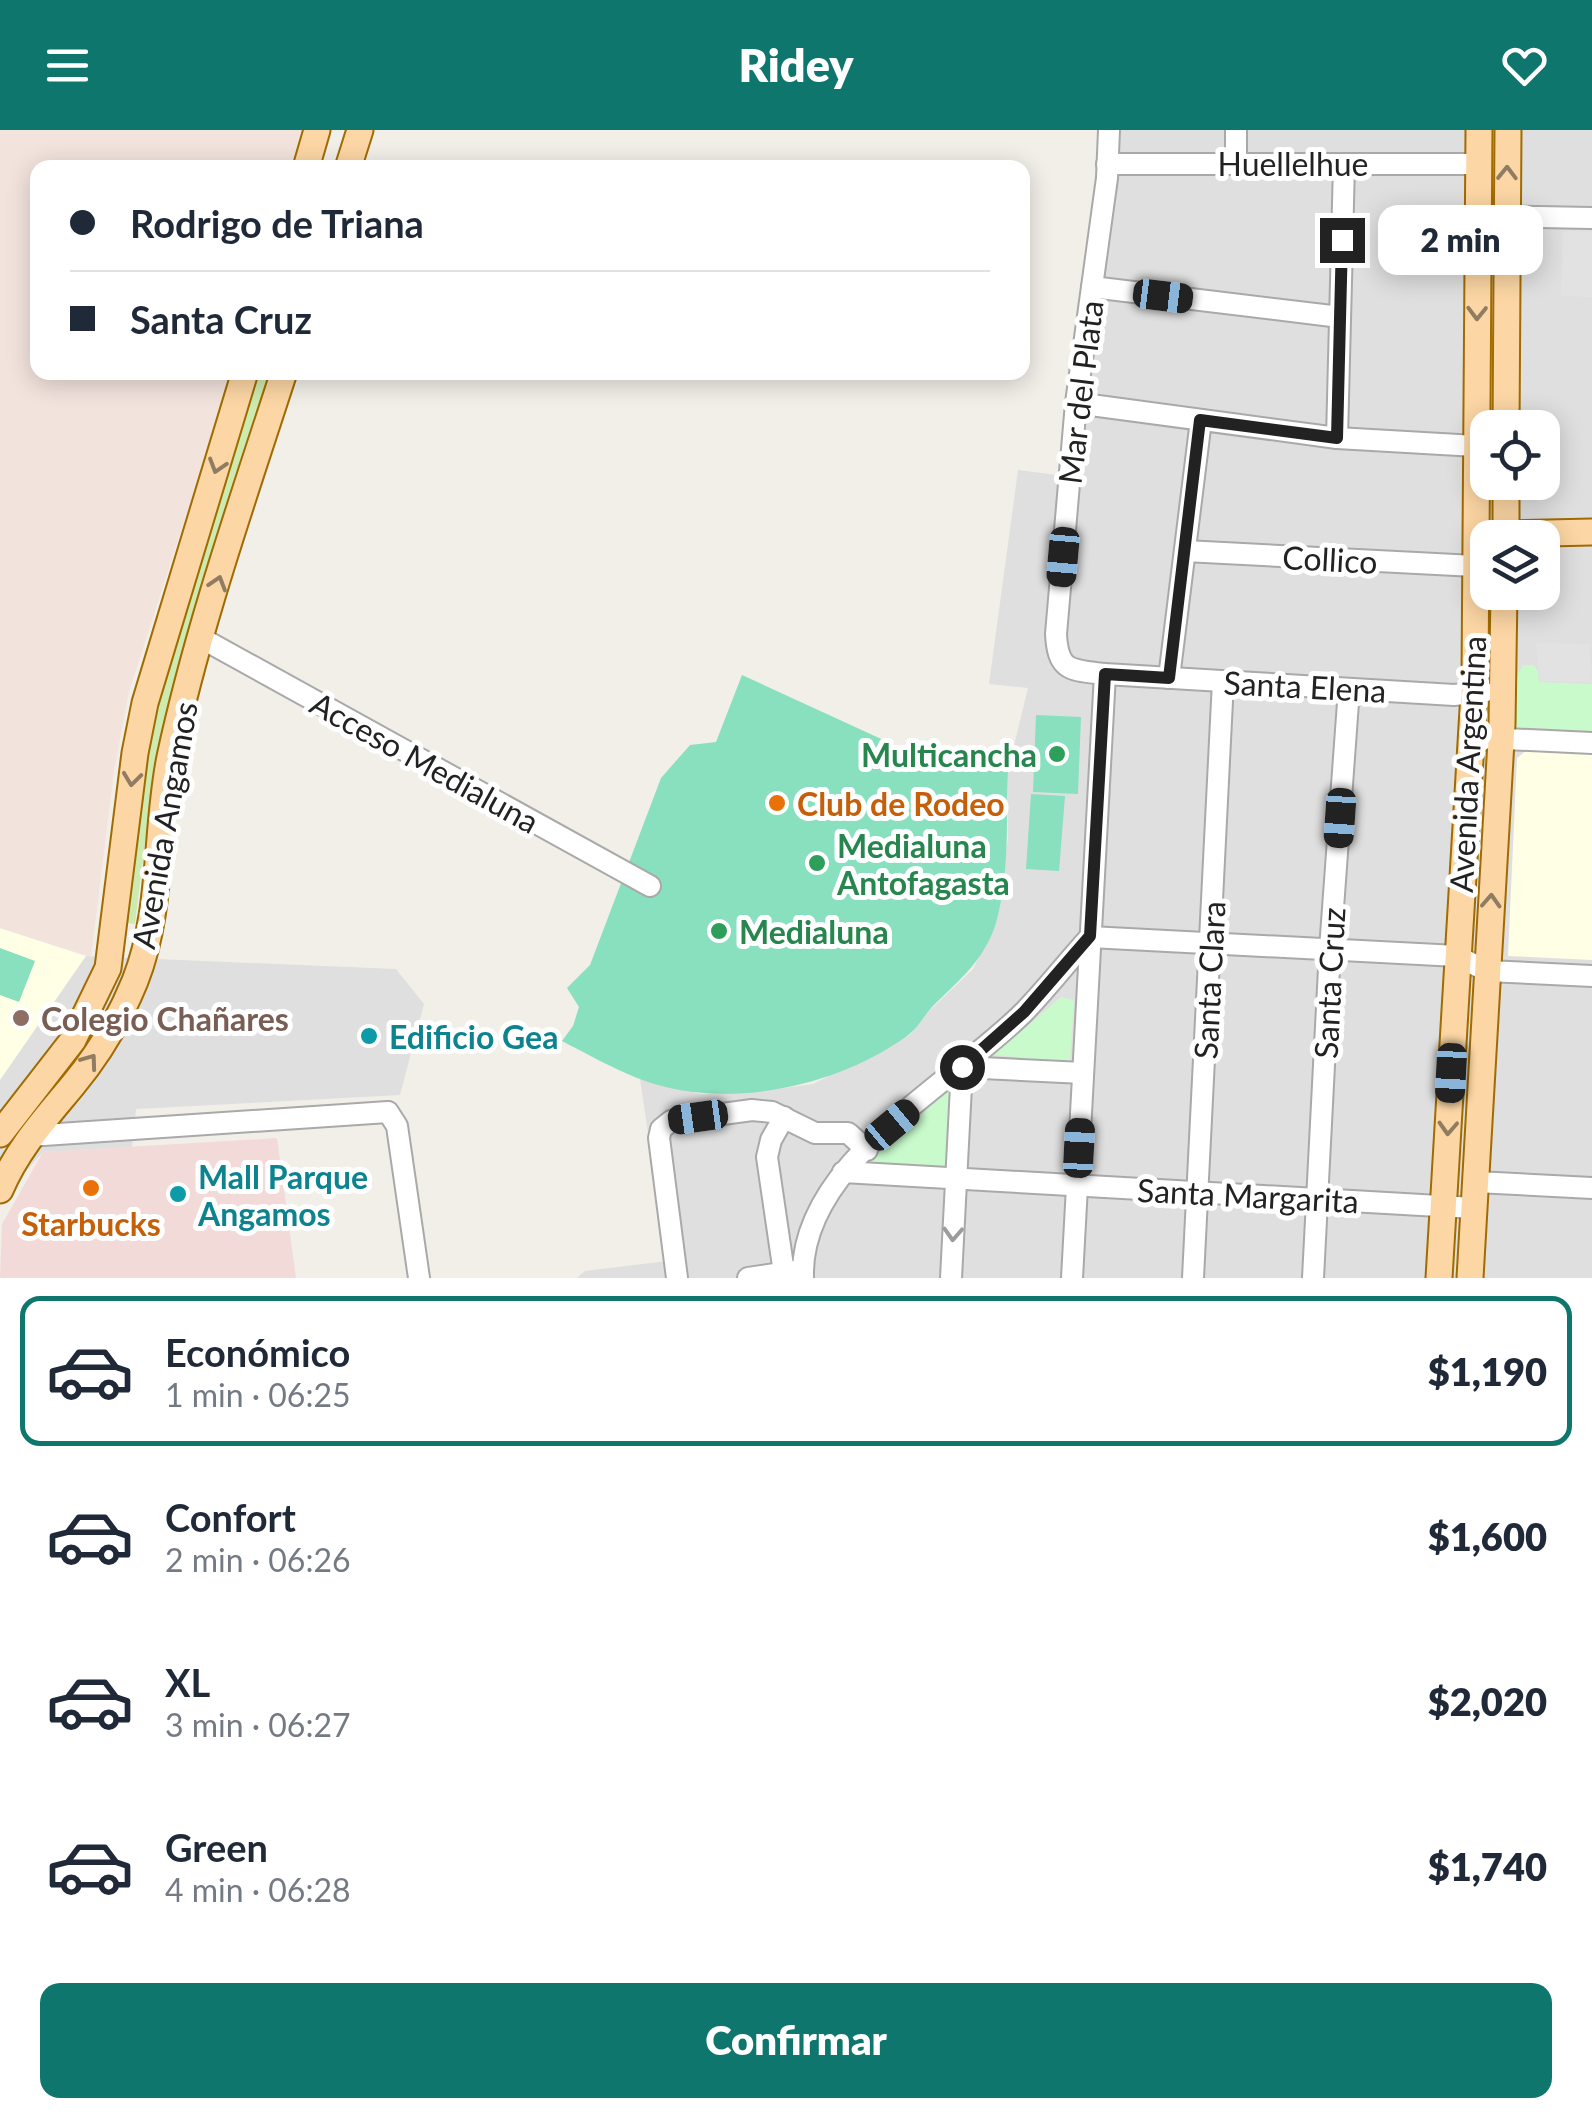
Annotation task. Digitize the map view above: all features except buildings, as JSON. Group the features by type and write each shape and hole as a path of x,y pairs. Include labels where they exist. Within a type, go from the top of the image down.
{"main road":[{"path":"308,160 317,130"},
{"path":"351,160 360,130"},
{"name":"Avenida Argentina","path":"1479,130 1481,410"},
{"path":"1506,410 1508,130"},
{"name":"Avenida Angamos","path":"0,1190 18,1132 72,1040 108,968 145,703 244,380"},
{"name":"Avenida Angamos","path":"18,1132 73,1086 102,1046 134,982 151,913 170,759 201,638 282,380"},
{"path":"1560,533 1592,532"},
{"name":"Avenida Argentina","path":"1439,1278 1474,696 1474,610"},
{"name":"Avenida Argentina","path":"1470,1278 1501,738 1504,610"}],"street":[{"name":"Mar del Plata","path":"1105,674 1072,670 1058,656 1056,634 1076,404 1109,130"},
{"path":"1236,130 1236,162"},
{"name":"Huellelhue","path":"1107,164 1478,164"},
{"path":"1337,438 1344,164"},
{"path":"1478,216 1592,218"},
{"path":"1092,287 1340,316"},
{"path":"1076,404 1470,455"},
{"path":"1169,678 1200,420"},
{"name":"Collico","path":"1184,551 1470,566"},
{"name":"Acceso Medialuna","path":"201,638 650,886"},
{"path":"1072,1278 1105,674"},
{"name":"Santa Elena","path":"1105,674 1474,696 1503,682"},
{"name":"Santa Clara","path":"1193,1278 1223,681"},
{"name":"Santa Cruz","path":"1313,1278 1330,949 1349,689"},
{"path":"1471,747 1485,738 1592,743"},
{"path":"1090,936 1457,956 1487,971 1592,976"},
{"path":"796,1273 823,1199 843,1172 1024,1012 1090,936"},
{"path":"962,1067 1083,1074"},
{"path":"951,1278 962,1067"},
{"path":"677,1278 659,1138 661,1129 671,1121 752,1110 784,1117 815,1134 848,1133 867,1150"},
{"path":"18,1132 388,1112 397,1126 419,1278"},
{"path":"784,1117 771,1140 767,1158 796,1273"},
{"name":"Santa Margarita","path":"843,1172 1443,1206 1475,1195 1591,1188"},
{"path":"1591,1188 1592,1176"},
{"path":"748,1278 796,1273"}],"shaded area":[{"path":"0,130 304,130 295,160 30,160 30,380 230,380 129,692 114,771 91,957 0,928"},
{"path":"1103,130 1592,130 1592,1278 577,1278 585,1271 667,1261 640,1079 700,1094 813,1084 910,1035 973,969 995,925 1008,838 1008,770 1028,688 989,684 1018,470 1057,475 1090,258"},
{"path":"1563,231 1592,232 1592,297 1561,296"},
{"path":"1536,643 1589,644 1592,682 1540,681"},
{"path":"1528,749 1592,753 1592,960 1508,956 1517,758"},
{"path":"0,928 86,956 396,969 424,1004 400,1095 136,1109 132,1147 43,1152 26,1171 0,1178"},
{"name":"Colegio Chañares","path":"0,928 86,956 0,1080"},
{"name":"Mall Parque Angamos","path":"277,1138 296,1278 0,1278 2,1224 43,1152"}],"green space":[{"path":"249,380 268,380 176,671 155,761 135,924 121,922 150,709"},
{"path":"1523,665 1533,665 1539,682 1592,684 1592,731 1513,727 1515,679"},
{"name":"Medialuna Antofagasta","path":"742,675 914,754 1008,770 1005,866 996,923 985,948 907,1036 878,1054 812,1081 777,1089 705,1093 637,1078 562,1041 573,1026 579,1007 567,988 590,965 661,778 690,745 716,742"},
{"name":"Multicancha","path":"1036,715 1081,717 1078,794 1033,792"},
{"name":"Multicancha","path":"1031,794 1065,796 1059,871 1026,869"},
{"path":"0,948 35,961 19,1002 0,995"},
{"path":"1061,997 1074,1000 1070,1062 994,1055"},
{"path":"955,1084 948,1171 864,1167"}],"place":[{"name":"Multicancha","path":"1057,754"},
{"name":"Club de Rodeo","path":"777,803"},
{"name":"Medialuna Antofagasta","path":"817,863"},
{"name":"Medialuna","path":"719,931"},
{"name":"Colegio Chañares","path":"21,1018"},
{"name":"Edificio Gea","path":"369,1036"},
{"name":"Starbucks","path":"91,1188"},
{"name":"Mall Parque Angamos","path":"178,1194"}],"route":[{"path":"962,1067 1024,1012 1090,936 1105,674 1169,678 1200,420 1337,438 1342,240"}]}
